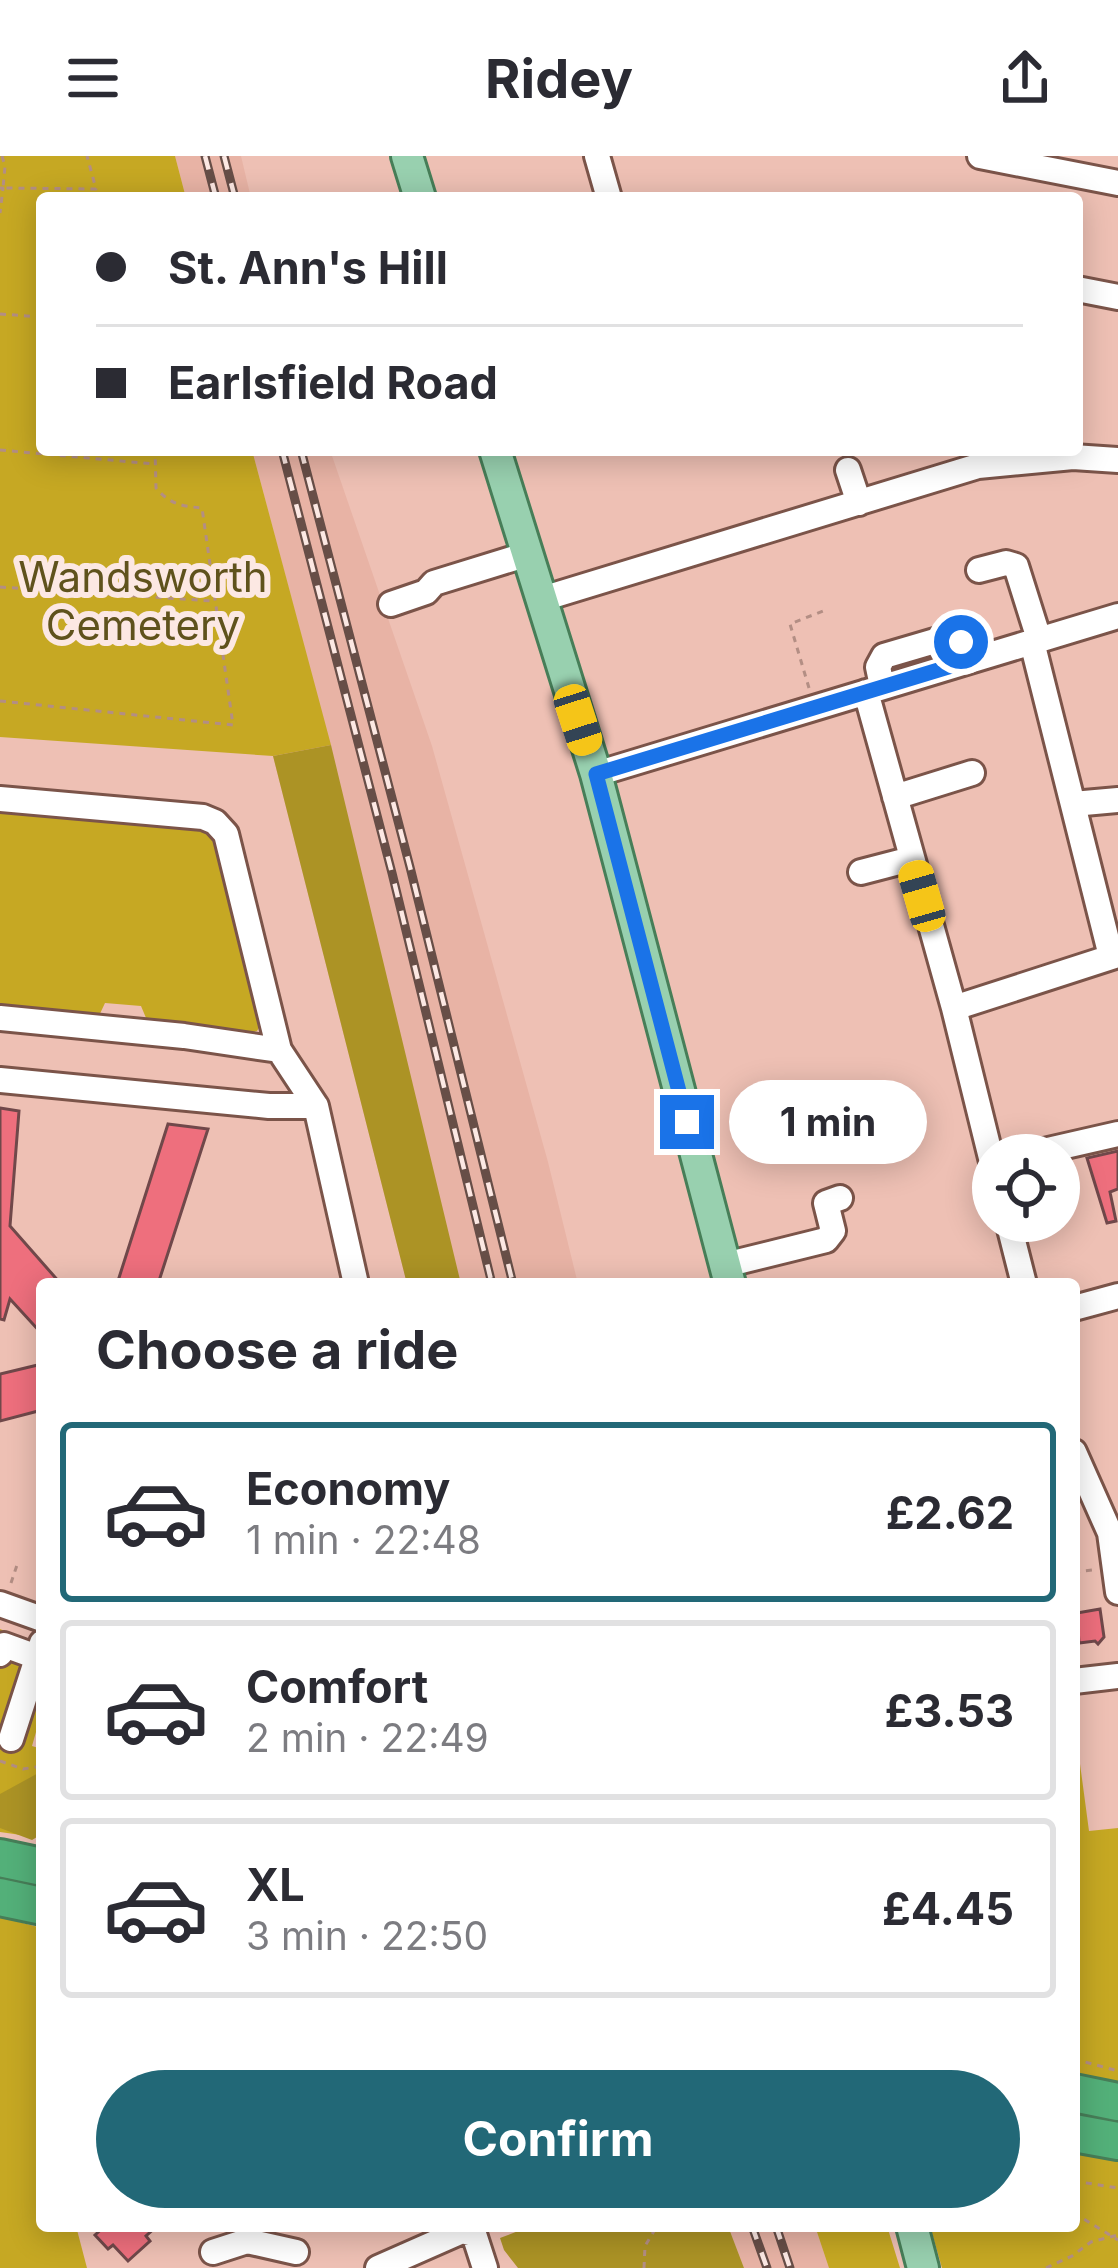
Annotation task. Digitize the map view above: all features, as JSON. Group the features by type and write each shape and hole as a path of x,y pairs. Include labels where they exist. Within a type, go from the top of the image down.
{"highway":[{"path":"0,1858 36,1866"},
{"path":"0,1897 36,1905"},
{"path":"1080,2094 1118,2102"},
{"path":"1080,2134 1118,2141"}],"main road":[{"path":"407,156 418,192"},
{"path":"497,456 596,774 728,1275"},
{"path":"914,2232 923,2268"}],"street":[{"path":"597,156 607,192"},
{"path":"980,156 1118,183"},
{"path":"1083,290 1118,297"},
{"path":"542,599 978,466 1073,457 1118,460"},
{"path":"848,470 859,503"},
{"path":"391,604 426,592 434,583 528,554"},
{"path":"953,1008 1114,956 1072,805 1016,566 1006,563 979,570"},
{"path":"985,1134 895,797 874,689 879,661 952,636 961,642 968,661 1118,616"},
{"path":"596,774 874,689"},
{"path":"895,797 972,773"},
{"path":"0,799 203,818 226,834 279,1050 316,1106 355,1278"},
{"path":"1072,805 1118,800"},
{"path":"861,872 911,860"},
{"path":"0,1018 279,1050"},
{"path":"0,1079 268,1106 316,1106"},
{"path":"1080,1143 1118,1134"},
{"path":"728,1275 826,1240 833,1231 826,1202 840,1198"},
{"path":"1013,1242 1022,1278"},
{"path":"1080,1306 1118,1296"},
{"path":"1084,1501 1109,1533 1118,1592"},
{"path":"2,1605 36,1617"},
{"path":"0,1654 4,1645 36,1649"},
{"path":"6,1750 36,1662"},
{"path":"1080,1681 1118,1676"},
{"path":"378,2268 460,2232"},
{"path":"473,2232 485,2268"},
{"path":"215,2260 247,2241 269,2256 296,2252"}],"path":[{"path":"0,213 2,156"},
{"path":"88,156 97,192"},
{"path":"1,188 96,189"},
{"path":"0,314 36,317"},
{"path":"0,450 36,453"},
{"path":"66,456 155,464"},
{"path":"0,701 233,725 202,508 168,502 156,488 155,456"},
{"path":"0,586 213,601"},
{"path":"815,707 790,623 823,611"},
{"path":"2,1605 18,1562"},
{"path":"1080,1571 1100,1568"},
{"path":"6,1750 23,1768 36,1767"},
{"path":"1080,2062 1118,2071"},
{"path":"1080,2182 1118,2188"},
{"path":"1080,2216 1117,2238"},
{"path":"644,2268 645,2246 653,2232"},
{"path":"1046,2268 1090,2242 1117,2238"}],"shaded area":[{"path":"175,156 241,156 250,192 184,192"},
{"path":"254,456 332,456 432,746 577,1278 405,1278 273,756 330,744"},
{"path":"331,745 460,1278 405,1278 273,756"},
{"path":"36,1774 36,1838 0,1828 0,1794"},
{"path":"516,2232 730,2232 744,2268 518,2268 500,2238"},
{"path":"730,2232 817,2232 829,2268 744,2268"}],"green space":[{"name":"Wandsworth Cemetery","path":"0,156 175,156 184,192 36,192 36,456 254,456 331,745 273,756 0,737"},
{"path":"0,808 168,820 216,833 263,1021 257,1031 244,1034 149,1025 141,1006 105,1003 97,1020 0,1011"},
{"path":"0,1629 36,1644 32,1746 36,1747 36,1837 0,1832"},
{"path":"1080,1764 1089,1831 1118,1828 1118,2091 1080,2083"},
{"path":"0,1917 36,1926 36,2232 78,2232 87,2268 0,2268"},
{"path":"1080,2147 1118,2155 1118,2268 942,2268 932,2232 1080,2232"},
{"path":"817,2232 889,2232 900,2268 829,2268"}],"building":[{"path":"0,1108 19,1111 10,1226 56,1278 36,1278 36,1327 10,1299 4,1320 0,1319"},
{"path":"168,1124 208,1129 160,1278 119,1278"},
{"path":"1118,1151 1118,1189 1110,1192 1116,1221 1107,1223 1087,1158"},
{"path":"36,1365 36,1412 0,1421 0,1374"},
{"path":"1100,1609 1104,1637 1098,1644 1080,1643 1080,1612"},
{"path":"150,2232 146,2236 150,2241 128,2261 95,2235"}],"railway":[{"path":"205,156 214,192"},
{"path":"224,156 233,192"},
{"path":"284,456 491,1278"},
{"path":"303,456 512,1278"},
{"path":"754,2232 767,2268"},
{"path":"778,2232 790,2268"}],"route":[{"path":"687,1122 596,774 968,661 961,642"}]}
